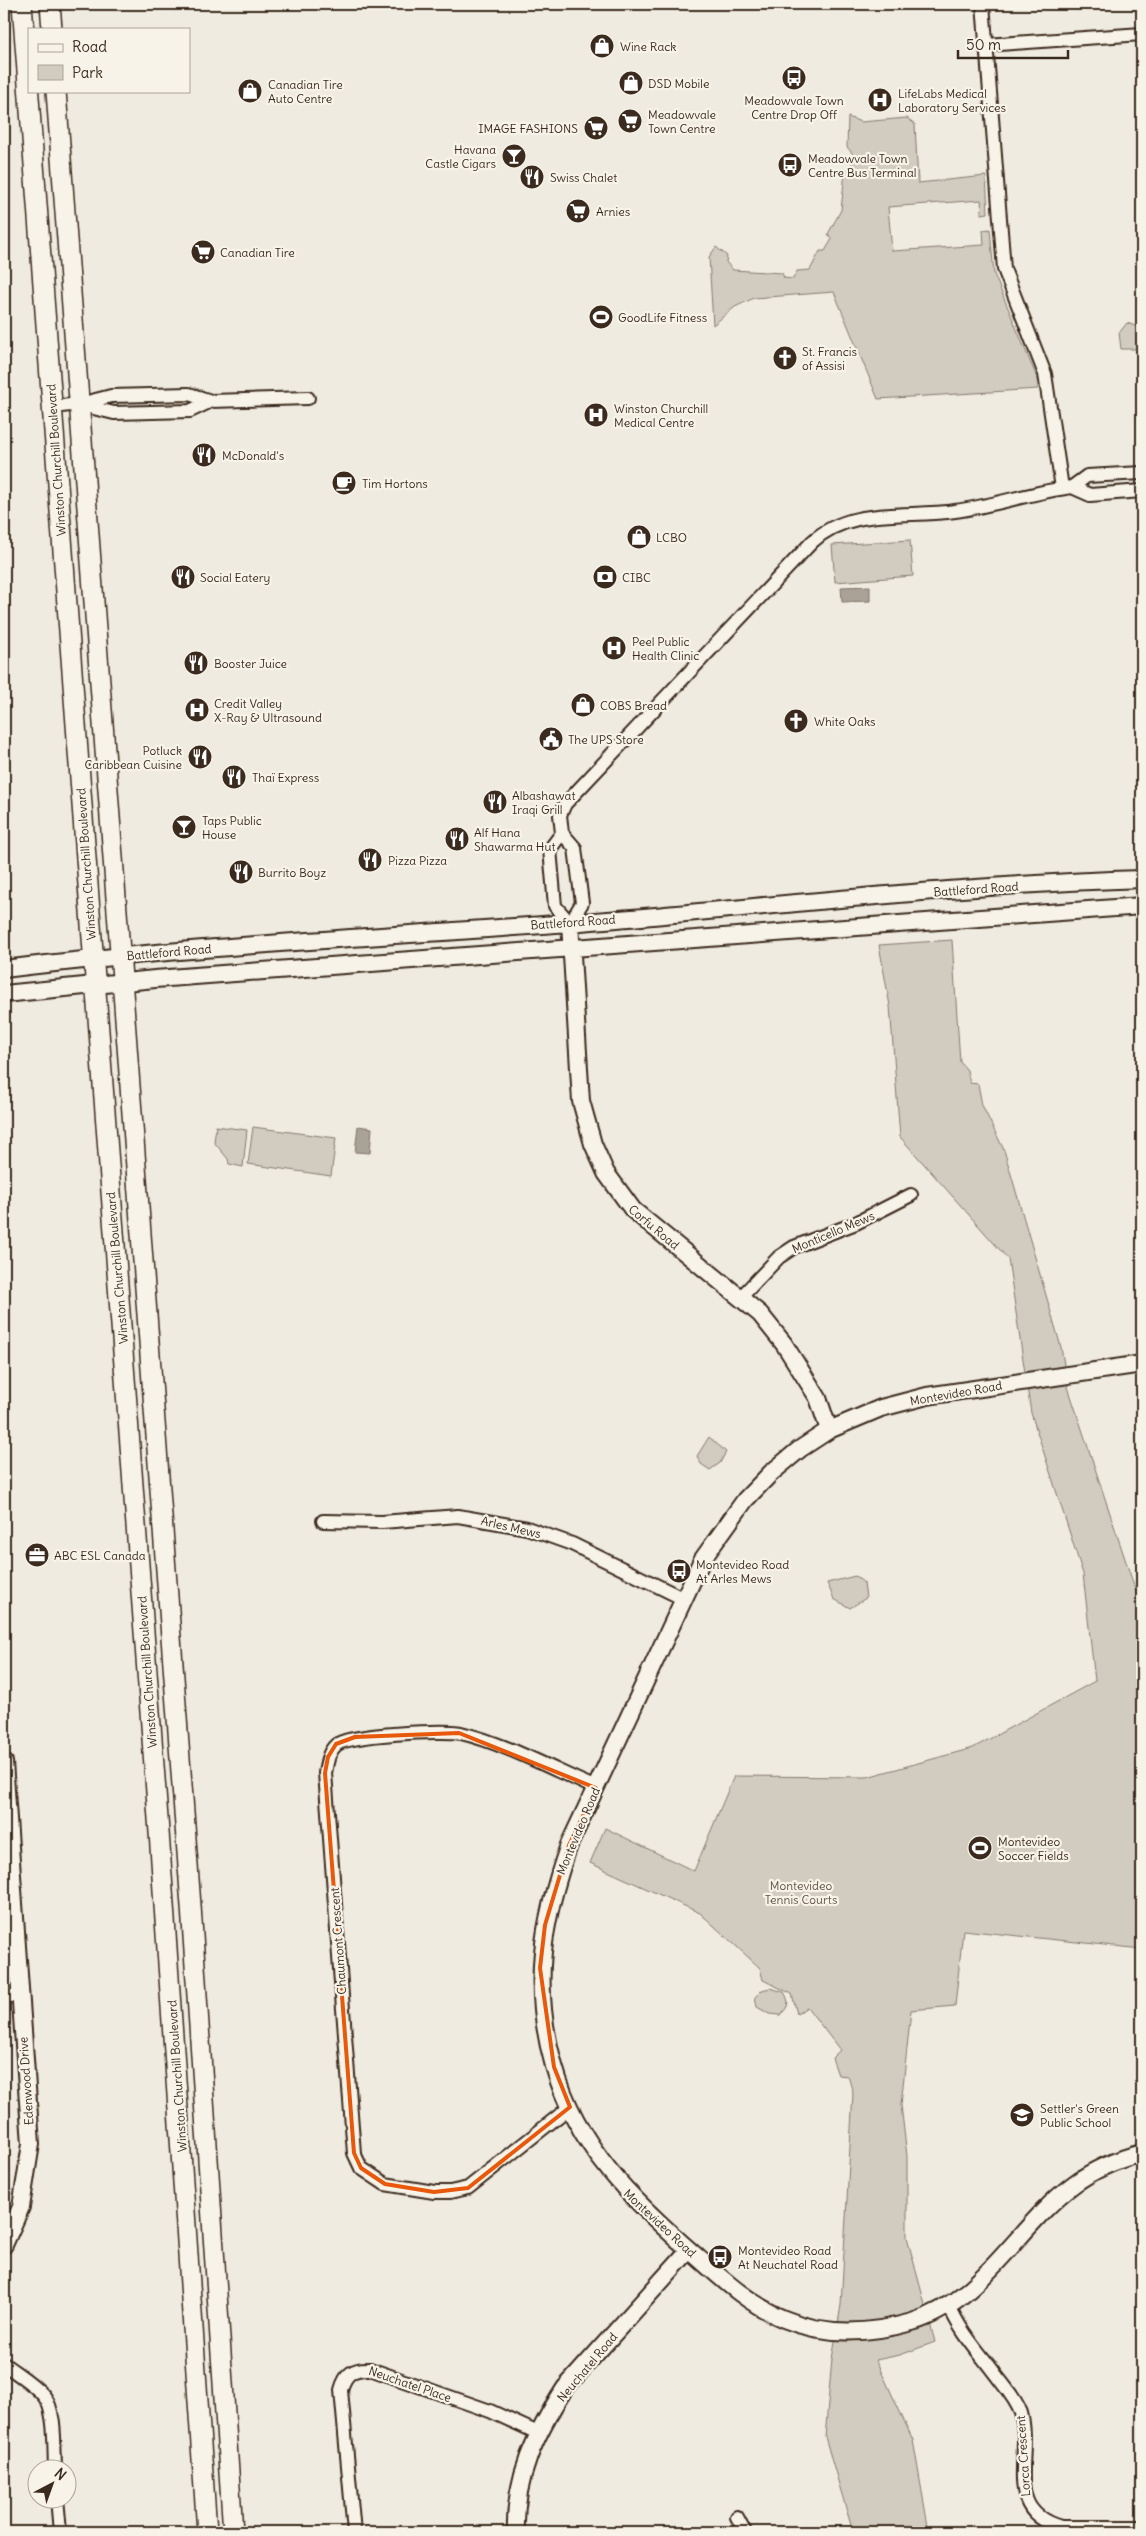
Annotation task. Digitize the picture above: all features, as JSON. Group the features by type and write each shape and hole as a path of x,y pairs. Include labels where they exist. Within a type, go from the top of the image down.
{"main road":[{"name":"Winston Churchill Boulevard","path":"22,4 28,85"},
{"path":"50,4 52,28"},
{"name":"Winston Churchill Boulevard","path":"29,92 160,1842 207,2532"},
{"name":"Winston Churchill Boulevard","path":"56,92 190,1896 233,2532"}],"street":[{"path":"984,4 1004,268 1045,374 1067,488"},
{"path":"986,45 1142,34"},
{"path":"52,407 80,404 111,396 189,394 211,402 308,398"},
{"path":"562,833 550,849 555,906 570,923 582,903 575,848 562,833 560,815 565,804 812,542 828,528 853,519 955,511 1067,488 1087,476 1142,473"},
{"path":"1067,488 1090,495 1142,491"},
{"name":"Battleford Road","path":"4,969 120,956 570,923 1078,881 1142,879"},
{"name":"Battleford Road","path":"4,994 122,982 1142,906"},
{"name":"Corfu Road","path":"570,923 581,1101 593,1144 606,1173 624,1202 760,1314 784,1344 818,1398 830,1430"},
{"name":"Monticello Mews","path":"740,1298 779,1257 794,1247 856,1224 911,1195"},
{"name":"Montevideo Road","path":"1142,1364 926,1396 881,1408 830,1430 800,1449 745,1500 702,1560 569,1845 556,1881 545,1925 540,1968 546,2027 554,2067 570,2107 589,2145 615,2180 646,2213 729,2285 754,2303 784,2319 814,2328 846,2332 873,2330 914,2321 949,2305 974,2285 1074,2184 1107,2166 1142,2154"},
{"name":"Arles Mews","path":"323,1521 382,1522 458,1516 518,1526 572,1544 684,1599"},
{"name":"Chaumont Crescent","path":"570,2107 468,2188 434,2192 385,2184 361,2168 354,2153 325,1773 328,1757 336,1744 355,1737 459,1733 482,1740 596,1788"},
{"name":"Edenwood Drive","path":"4,1767 12,1996 31,2144 21,2206 4,2242"},
{"name":"Neuchatel Road","path":"516,2532 517,2500 523,2472 538,2433 565,2388 689,2250"},
{"name":"Lorca Crescent","path":"949,2305 957,2324 1011,2394 1020,2412 1023,2424 1024,2496 1032,2513 1049,2524 1061,2527 1142,2527"},
{"path":"4,2364 32,2384 45,2397 51,2408 54,2458"},
{"name":"Neuchatel Place","path":"354,2532 341,2390 343,2380 349,2372 359,2368 370,2369 490,2411 538,2433"},
{"path":"58,2508 60,2532"},
{"path":"737,2517 745,2532"}],"highlighted area":[{"path":"459,1733 596,1788 569,1845 545,1925 540,1968 554,2067 570,2107 468,2188 434,2192 385,2184 361,2168 354,2153 325,1773 328,1757 336,1744 355,1737"}],"green space":[{"path":"848,117 861,122 907,118 915,124 918,183 986,176 988,213 982,214 981,200 888,207 892,251 984,245 983,230 990,229 994,274 1037,378 1038,389 878,399 834,292 754,298 735,307 713,325 709,257 716,247 727,256 726,262 733,270 782,273 784,278 793,279 797,271 810,270 820,251 825,251 832,239 828,234 841,210 845,172 852,164 853,154 847,147"},
{"path":"1127,323 1141,328 1142,349 1121,349 1119,333"},
{"path":"910,540 913,576 835,582 832,545"},
{"name":"Montevideo Tennis Courts","path":"952,940 960,1062 967,1070 970,1083 978,1084 982,1105 1004,1150 1061,1347 1068,1387 1142,1610 1142,1949 963,1930 955,2006 911,2010 901,2105 907,2156 907,2237 935,2342 900,2355 876,2360 913,2440 929,2532 853,2532 825,2437 832,2359 841,2305 853,2093 848,2076 838,2075 832,2058 840,2050 807,2007 797,2014 792,1994 763,1980 760,1968 700,1913 590,1863 605,1828 694,1871 734,1776 867,1777 973,1748 1095,1681 1083,1574 1031,1413 1008,1259 900,1137 890,1006 879,945"},
{"path":"216,1126 247,1130 243,1167 229,1164 228,1159 214,1142"},
{"path":"253,1127 336,1138 331,1176 248,1164"},
{"path":"709,1437 726,1452 720,1463 710,1470 701,1464 697,1456"},
{"path":"855,1576 864,1583 866,1598 850,1608 834,1599 827,1583"},
{"path":"770,1988 784,1992 787,1999 787,2007 780,2015 769,2014 757,2007 755,1997 762,1990"}],"shaded area":[{"path":"870,586 870,601 842,602 841,587"},
{"path":"358,1126 372,1128 370,1153 355,1152"}],"place":[{"name":"Wine Rack","path":"602,46"},
{"name":"Meadowvale Town Centre Drop Off","path":"794,78"},
{"name":"DSD Mobile","path":"631,83"},
{"name":"Canadian Tire Auto Centre","path":"250,91"},
{"name":"LifeLabs Medical Laboratory Services","path":"880,100"},
{"name":"Meadowvale Town Centre","path":"630,121"},
{"name":"IMAGE FASHIONS","path":"596,128"},
{"name":"Havana Castle Cigars","path":"514,156"},
{"name":"Meadowvale Town Centre Bus Terminal","path":"790,165"},
{"name":"Swiss Chalet","path":"532,177"},
{"name":"Arnies","path":"578,211"},
{"name":"Canadian Tire","path":"203,252"},
{"name":"GoodLife Fitness","path":"601,317"},
{"name":"St. Francis of Assisi","path":"785,358"},
{"name":"Winston Churchill Medical Centre","path":"596,415"},
{"name":"McDonald's","path":"204,455"},
{"name":"Tim Hortons","path":"344,483"},
{"name":"LCBO","path":"639,537"},
{"name":"Social Eatery","path":"183,577"},
{"name":"CIBC","path":"605,577"},
{"name":"Peel Public Health Clinic","path":"614,648"},
{"name":"Booster Juice","path":"196,663"},
{"name":"COBS Bread","path":"583,705"},
{"name":"Credit Valley X-Ray & Ultrasound","path":"197,710"},
{"name":"White Oaks","path":"796,721"},
{"name":"The UPS Store","path":"551,739"},
{"name":"Potluck Caribbean Cuisine","path":"200,757"},
{"name":"Thaï Express","path":"234,777"},
{"name":"Albashawat Iraqi Grill","path":"495,802"},
{"name":"Taps Public House","path":"184,827"},
{"name":"Alf Hana Shawarma Hut","path":"457,839"},
{"name":"Pizza Pizza","path":"370,860"},
{"name":"Burrito Boyz","path":"241,872"},
{"name":"ABC ESL Canada","path":"37,1555"},
{"name":"Montevideo Road At Arles Mews","path":"679,1571"},
{"name":"Montevideo Soccer Fields","path":"980,1848"},
{"name":"Settler's Green Public School","path":"1022,2115"},
{"name":"Montevideo Road At Neuchatel Road","path":"720,2257"}]}
